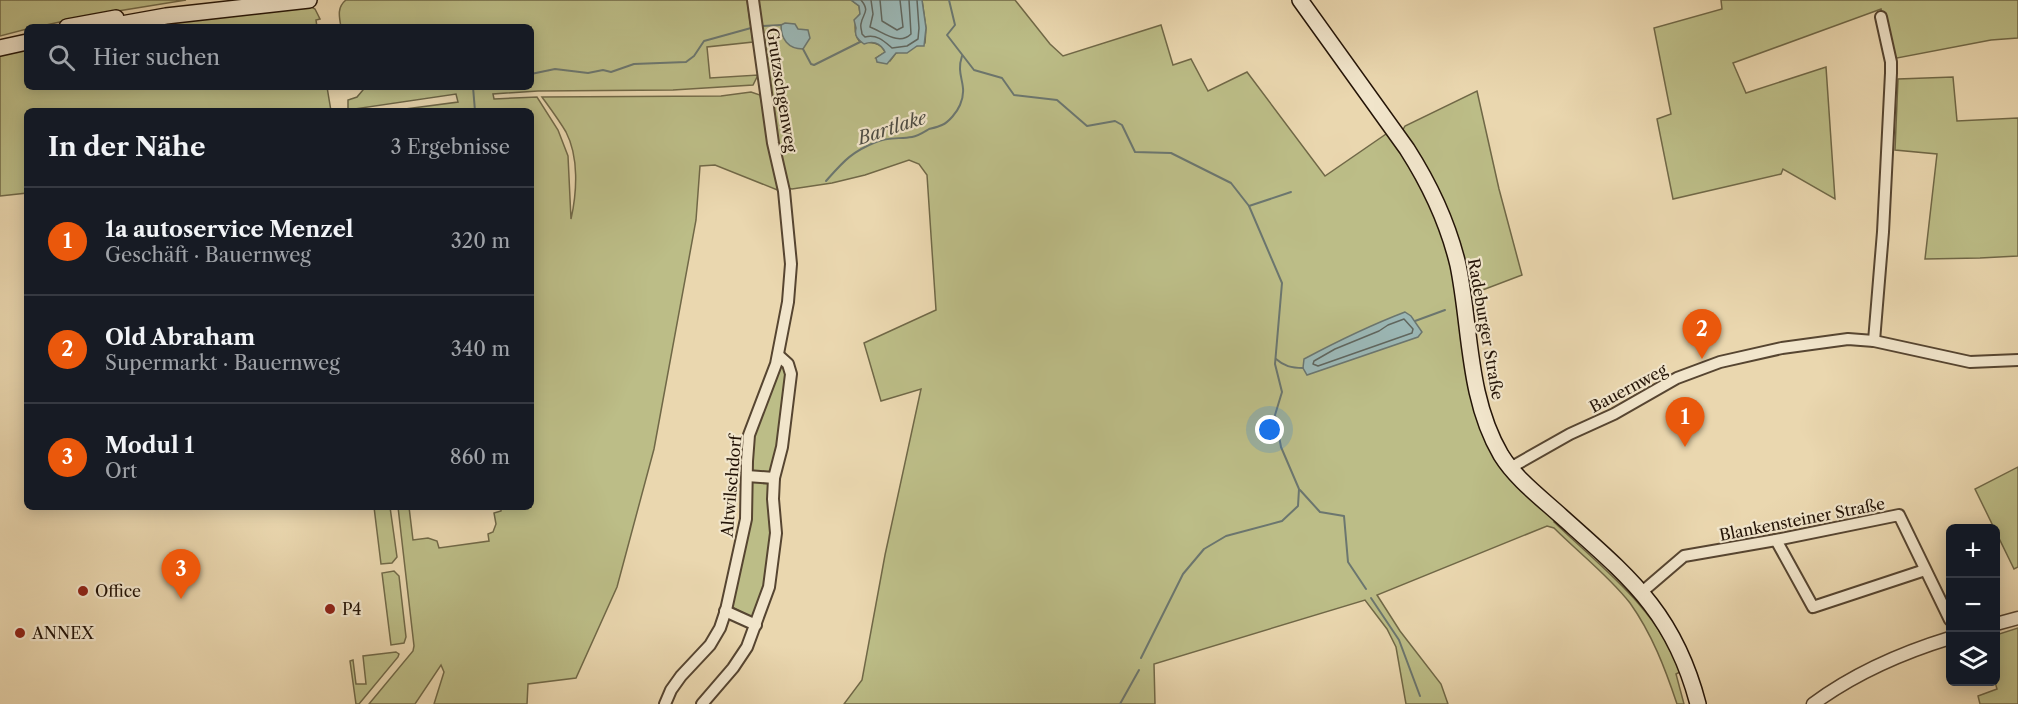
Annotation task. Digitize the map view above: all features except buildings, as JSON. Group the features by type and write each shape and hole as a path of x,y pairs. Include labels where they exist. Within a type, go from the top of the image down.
{"main road":[{"path":"84,24 232,0"},
{"path":"122,24 166,16 309,0"},
{"name":"Radeburger Straße","path":"1300,0 1407,149 1438,204 1458,265 1479,402 1487,426 1502,457 1531,490 1642,592 1663,619 1678,646 1698,704"},
{"path":"0,40 24,36"},
{"path":"0,48 24,43"}],"street":[{"name":"Grutzschgenweg","path":"753,0 773,143 783,185"},
{"path":"1874,341 1883,232 1891,73 1891,62 1881,17"},
{"name":"Altwilschdorf","path":"665,704 681,676 710,645 720,628 732,591 746,519 749,435 768,388 778,355 788,302 790,264 788,218 783,185"},
{"name":"Bauernweg","path":"1510,468 1677,378 1720,362 1782,348 1848,339 1874,341 1970,362 2018,360"},
{"path":"702,704 734,668 747,647 769,587 776,533 774,478 782,447 792,374 788,364 778,355"},
{"path":"747,476 774,478"},
{"name":"Blankensteiner Straße","path":"1642,592 1684,556 1899,515 1946,613"},
{"path":"1776,540 1813,607 1925,570"},
{"path":"725,611 756,625"},
{"path":"2000,623 2018,618"},
{"path":"1814,704 1850,679 1881,663 1946,639"}],"green space":[{"path":"0,0 186,0 51,24 24,24 24,30 0,36"},
{"path":"346,0 747,0 753,42 707,47 710,78 758,75 753,85 673,90 538,91 493,94 494,99 537,97 558,130 568,156 571,219 575,198 573,152 566,132 542,97 721,96 751,92 760,95 780,191 715,165 700,166 696,220 654,449 617,587 576,678 528,684 527,704 434,704 444,672 441,665 415,704 369,704 413,651 414,646 398,510 409,510 413,540 428,538 437,541 439,548 489,541 488,534 493,532 496,524 494,513 501,510 534,510 534,108 413,108 458,102 456,94 362,108 348,108 348,100 357,97 363,90 534,90 534,24 340,24 339,15"},
{"path":"757,0 851,0 859,6 856,36 860,42 881,46 885,52 876,58 890,61 896,53 925,43 926,28 922,0 1015,0 1050,44 1063,56 1161,25 1173,65 1191,59 1208,91 1247,72 1325,176 1389,132 1421,181 1450,253 1478,416 1557,519 1554,522 1626,590 1658,628 1680,672 1676,674 1684,704 1677,704 1657,652 1630,603 1554,528 1547,526 1377,595 1400,631 1441,684 1448,704 1406,704 1396,647 1387,629 1365,600 1154,664 1155,704 844,704 862,680 885,555 921,389 881,401 864,343 936,310 927,175 919,164 909,160 832,183 787,188 776,142"},
{"path":"1721,0 2018,0 2018,38 1991,40 1892,59 1881,9 1733,63 1746,93 1826,67 1835,199 1783,169 1781,174 1673,199 1657,119 1671,114 1654,28 1722,9"},
{"path":"310,6 315,9 320,19 316,20 317,24 154,24"},
{"path":"24,47 24,90 328,90 330,108 24,108 24,193 0,196 0,52"},
{"path":"1953,77 1957,121 2018,118 2018,256 1925,259 1937,154 1895,150 1898,79"},
{"path":"1477,91 1499,189 1522,275 1480,291 1466,289 1401,133 1405,126"},
{"path":"779,364 786,368 787,378 780,418 780,435 771,473 751,473 752,441"},
{"path":"2018,467 2018,567 2014,569 2000,540 2000,524 1992,524 1975,489"},
{"path":"751,479 770,480 773,531 765,586 755,619 732,607 752,502"},
{"path":"374,510 390,510 397,557 392,563 381,564"},
{"path":"394,571 399,576 406,637 404,643 391,645 382,573"},
{"path":"2018,628 2018,704 1980,704 1978,696 2000,686 2000,634"},
{"path":"396,652 399,654 398,657 359,704 356,704 350,661 353,660 356,684 366,684 363,656"}],"water":[{"path":"851,0 922,0 926,28 924,46 917,46 907,53 896,53 887,64 877,62 876,58 885,52 878,44 873,42 864,44 857,37 854,20 860,14 859,6"},
{"path":"795,24 798,29 808,30 810,38 803,49 793,47 786,42 781,30 781,25"},
{"path":"1405,312 1411,316 1422,332 1418,337 1307,375 1303,368 1304,359 1379,322"}],"waterway":[{"path":"949,0 955,25 947,35 974,70 1002,78 1014,95 1057,100 1087,126 1115,121 1122,125 1135,152 1171,153 1231,183 1249,206 1282,283 1275,364 1282,392 1275,415 1281,447 1299,489 1298,506 1282,521 1226,536 1204,549 1183,574 1141,658"},
{"path":"763,26 781,25"},
{"path":"534,73 555,69 588,73 603,70 611,72 634,64 686,62 694,56 704,41 751,28"},
{"path":"803,49 811,64 814,65 860,42"},
{"name":"Bartlake","path":"826,181 848,158 867,146 885,139 921,134 950,119 959,108 962,98 963,86 960,70 962,56"},
{"path":"473,90 475,108"},
{"path":"1249,206 1291,192"},
{"path":"1415,321 1445,310"},
{"path":"1276,359 1288,366 1303,368"},
{"path":"1300,490 1320,512 1344,516 1348,562 1366,589"},
{"path":"1371,598 1399,640 1420,696"},
{"path":"1120,704 1139,670"}],"place":[{"name":"Old Abraham","path":"1702,359"},
{"name":"1a autoservice Menzel","path":"1685,447"},
{"name":"Office","path":"83,591"},
{"name":"Modul 1","path":"181,599"},
{"name":"P4","path":"330,609"},
{"name":"ANNEX","path":"20,633"}]}
